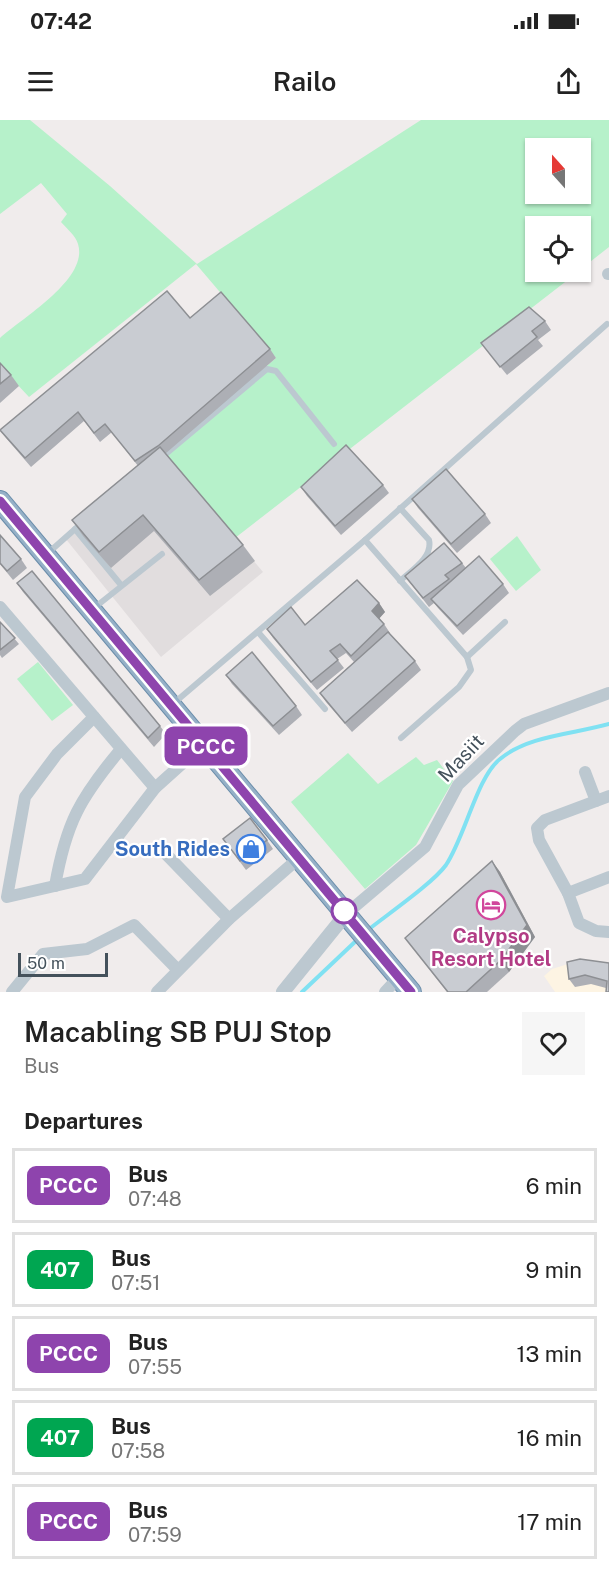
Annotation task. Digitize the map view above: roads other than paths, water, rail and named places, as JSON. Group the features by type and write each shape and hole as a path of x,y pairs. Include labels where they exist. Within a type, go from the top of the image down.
{"highway":[{"path":"0,501 405,985"}],"street":[{"path":"0,607 155,788"},
{"name":"Masiit","path":"349,918 424,847 458,785 514,731 524,724 609,693"},
{"path":"94,717 57,754 26,797 7,897 85,879 155,788 204,744"},
{"path":"55,886 62,843 76,810 96,779 121,749"},
{"path":"585,772 596,801"},
{"path":"609,796 545,820 537,828 539,840 568,893 579,923 596,931 609,932"},
{"path":"162,850 229,919"},
{"path":"157,992 177,969 229,919 299,858"},
{"path":"568,893 609,877"},
{"path":"283,992 349,918"},
{"path":"16,991 43,954 87,949 134,925 177,969"},
{"path":"385,992 405,985"}],"lane":[{"path":"172,705 364,540 607,324"},
{"path":"158,461 267,369 276,371 334,444"},
{"path":"400,508 429,540 430,547 428,554 400,581"},
{"path":"46,555 93,514"},
{"path":"75,529 121,585"},
{"path":"364,540 467,657 471,670 466,680 401,738"},
{"path":"92,610 162,554"},
{"path":"467,657 505,622"},
{"path":"258,632 325,709"}],"waterway":[{"path":"368,930 421,889 446,865 485,779 500,759 538,740 609,724"},
{"path":"302,992 358,939"}],"place":[{"name":"South Rides","path":"251,849"},
{"name":"Calypso Resort Hotel","path":"491,905"}]}
